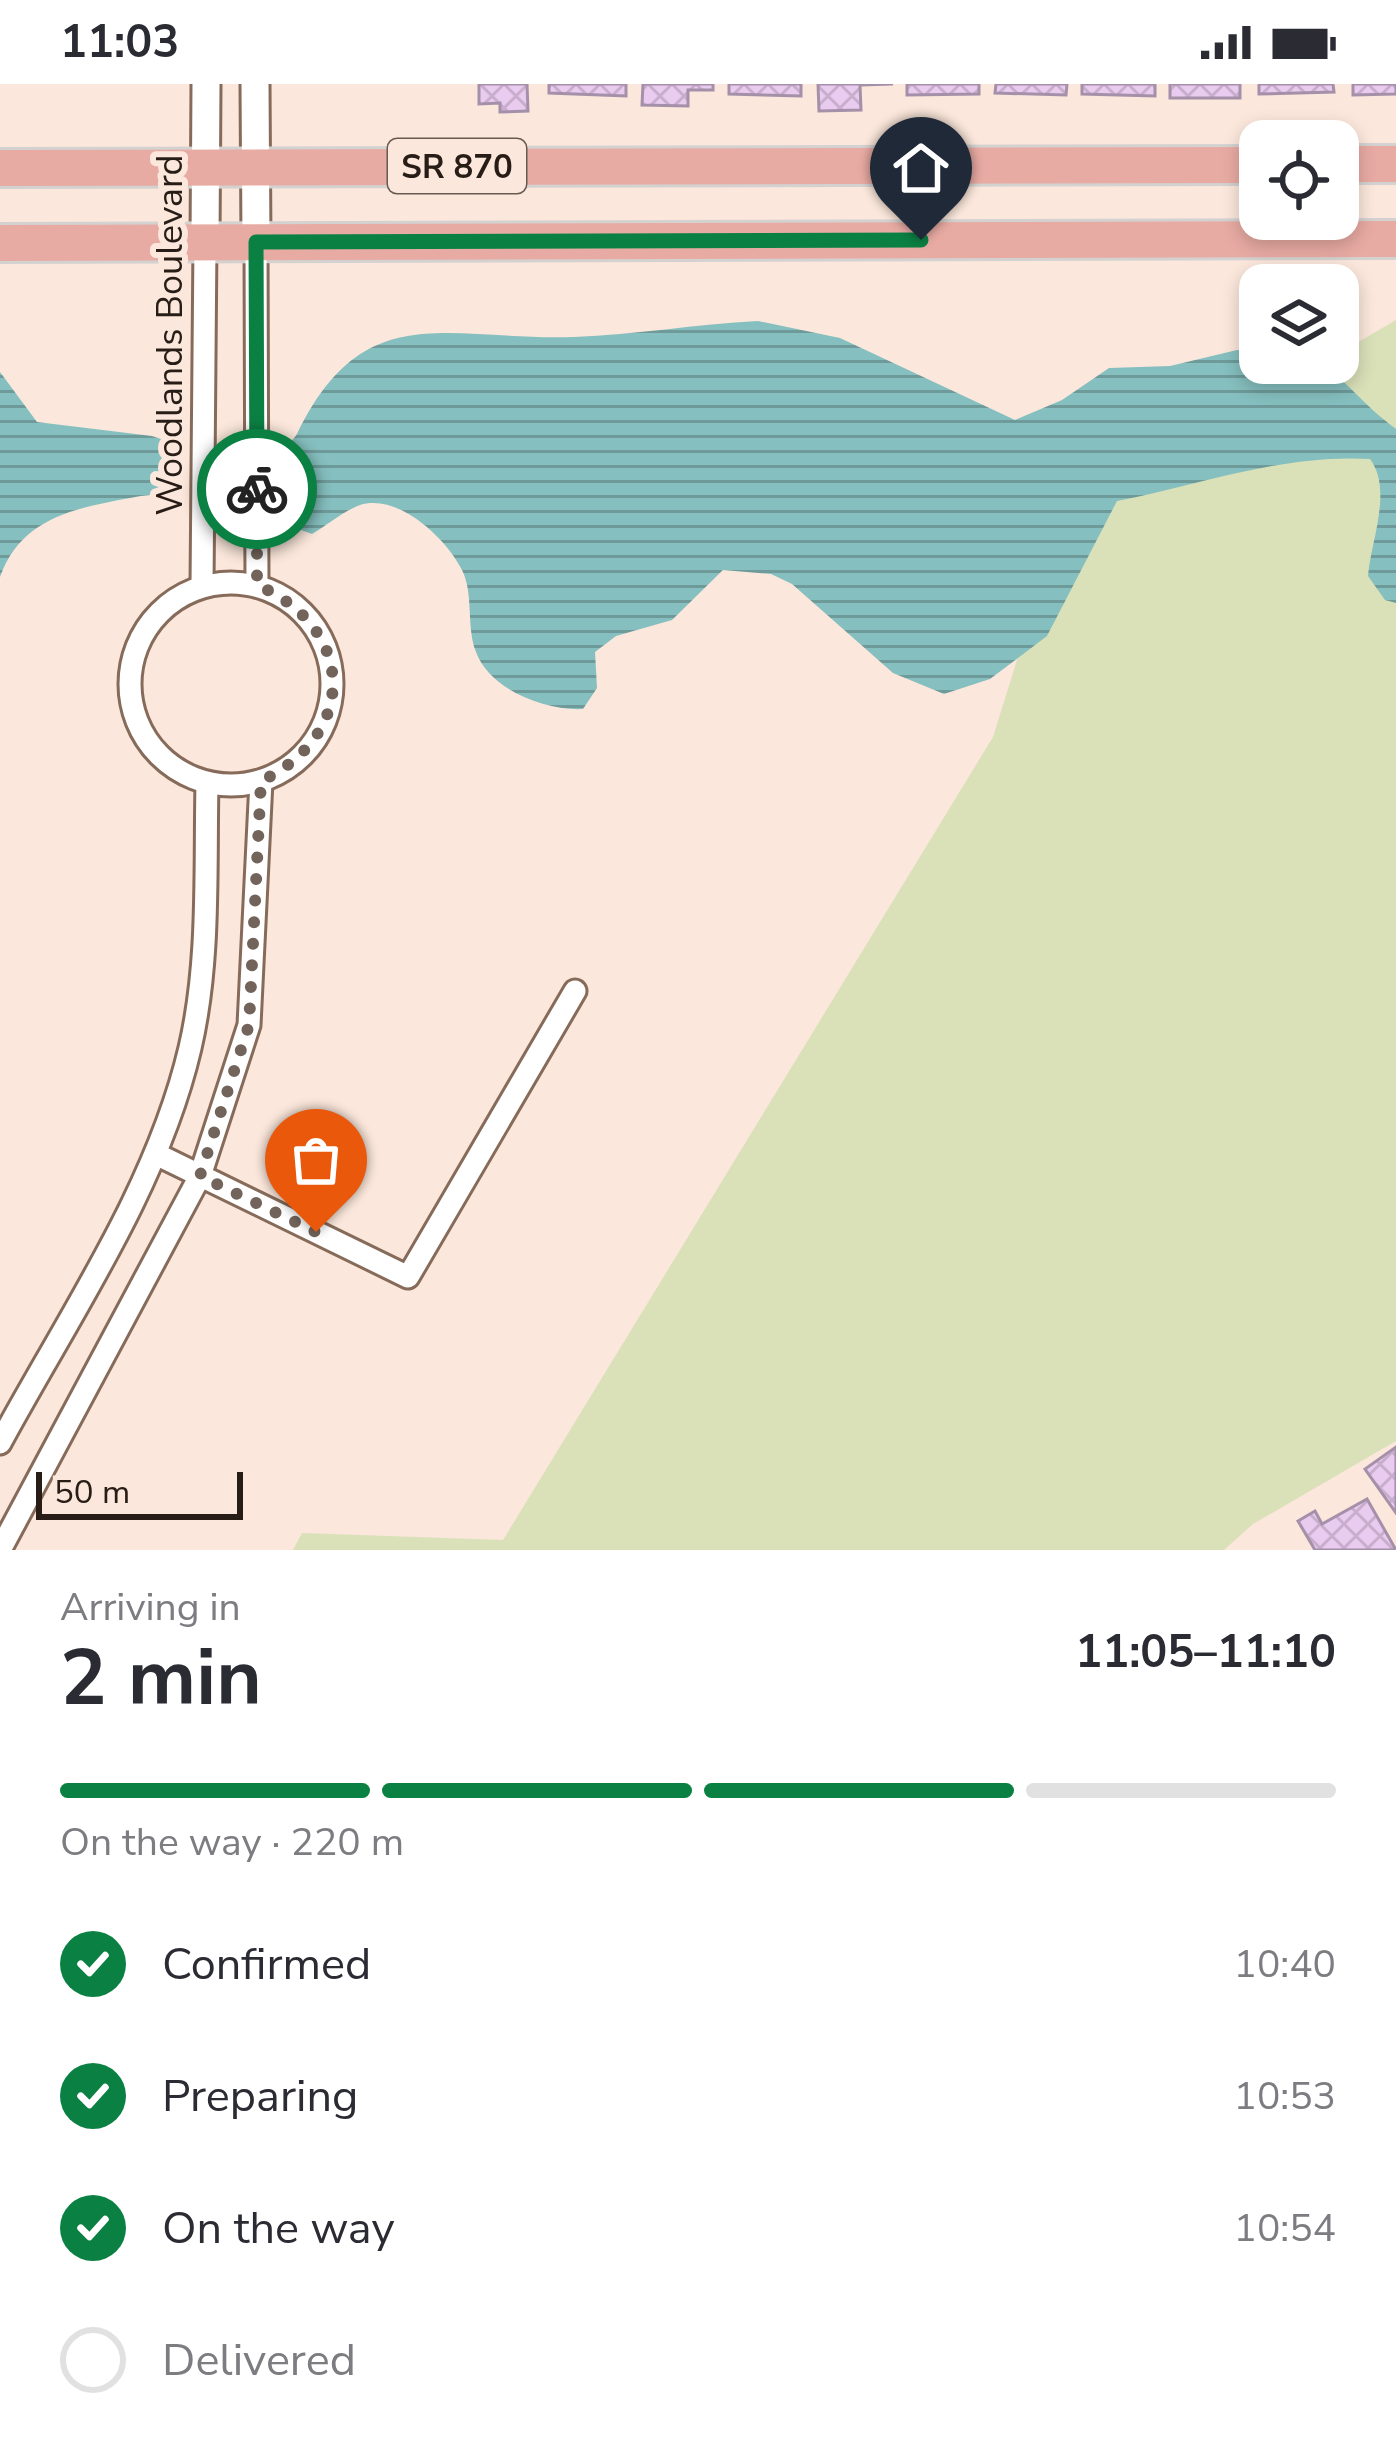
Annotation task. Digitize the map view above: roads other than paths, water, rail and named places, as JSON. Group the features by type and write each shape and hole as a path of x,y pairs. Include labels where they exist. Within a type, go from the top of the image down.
{"highway":[{"path":"1359,164 1396,164"},
{"name":"SR 870","path":"0,168 1239,165"},
{"name":"SR 870","path":"0,243 1396,239"}],"street":[{"name":"Woodlands Boulevard","path":"202,586 206,84"},
{"path":"255,84 257,585"},
{"path":"257,585 287,598 311,621 327,649 333,682 329,714 314,743 291,767 261,781 208,783 176,770 151,748 135,719 128,686 133,653 148,623 172,600 202,586 257,585"},
{"path":"0,1550 200,1176 249,1025 261,781"},
{"path":"0,1444 156,1154 189,1050 202,976 208,783"},
{"path":"156,1154 408,1276 575,991"}],"water":[{"path":"758,321 840,338 1015,420 1062,400 1109,368 1170,366 1237,350 1239,384 1345,384 1396,429 1396,603 1385,600 1368,576 1380,500 1377,471 1370,459 1305,461 1117,501 1047,636 990,679 944,694 893,673 792,584 771,574 723,570 672,620 616,636 595,652 597,688 583,709 568,709 521,696 483,665 473,642 462,570 433,532 405,512 375,503 360,505 312,534 271,519 279,455 323,390 351,361 380,344 413,335 448,333 620,334"},
{"path":"0,372 37,422 152,436 179,445 179,490 98,504 57,517 23,539 0,577"}]}
